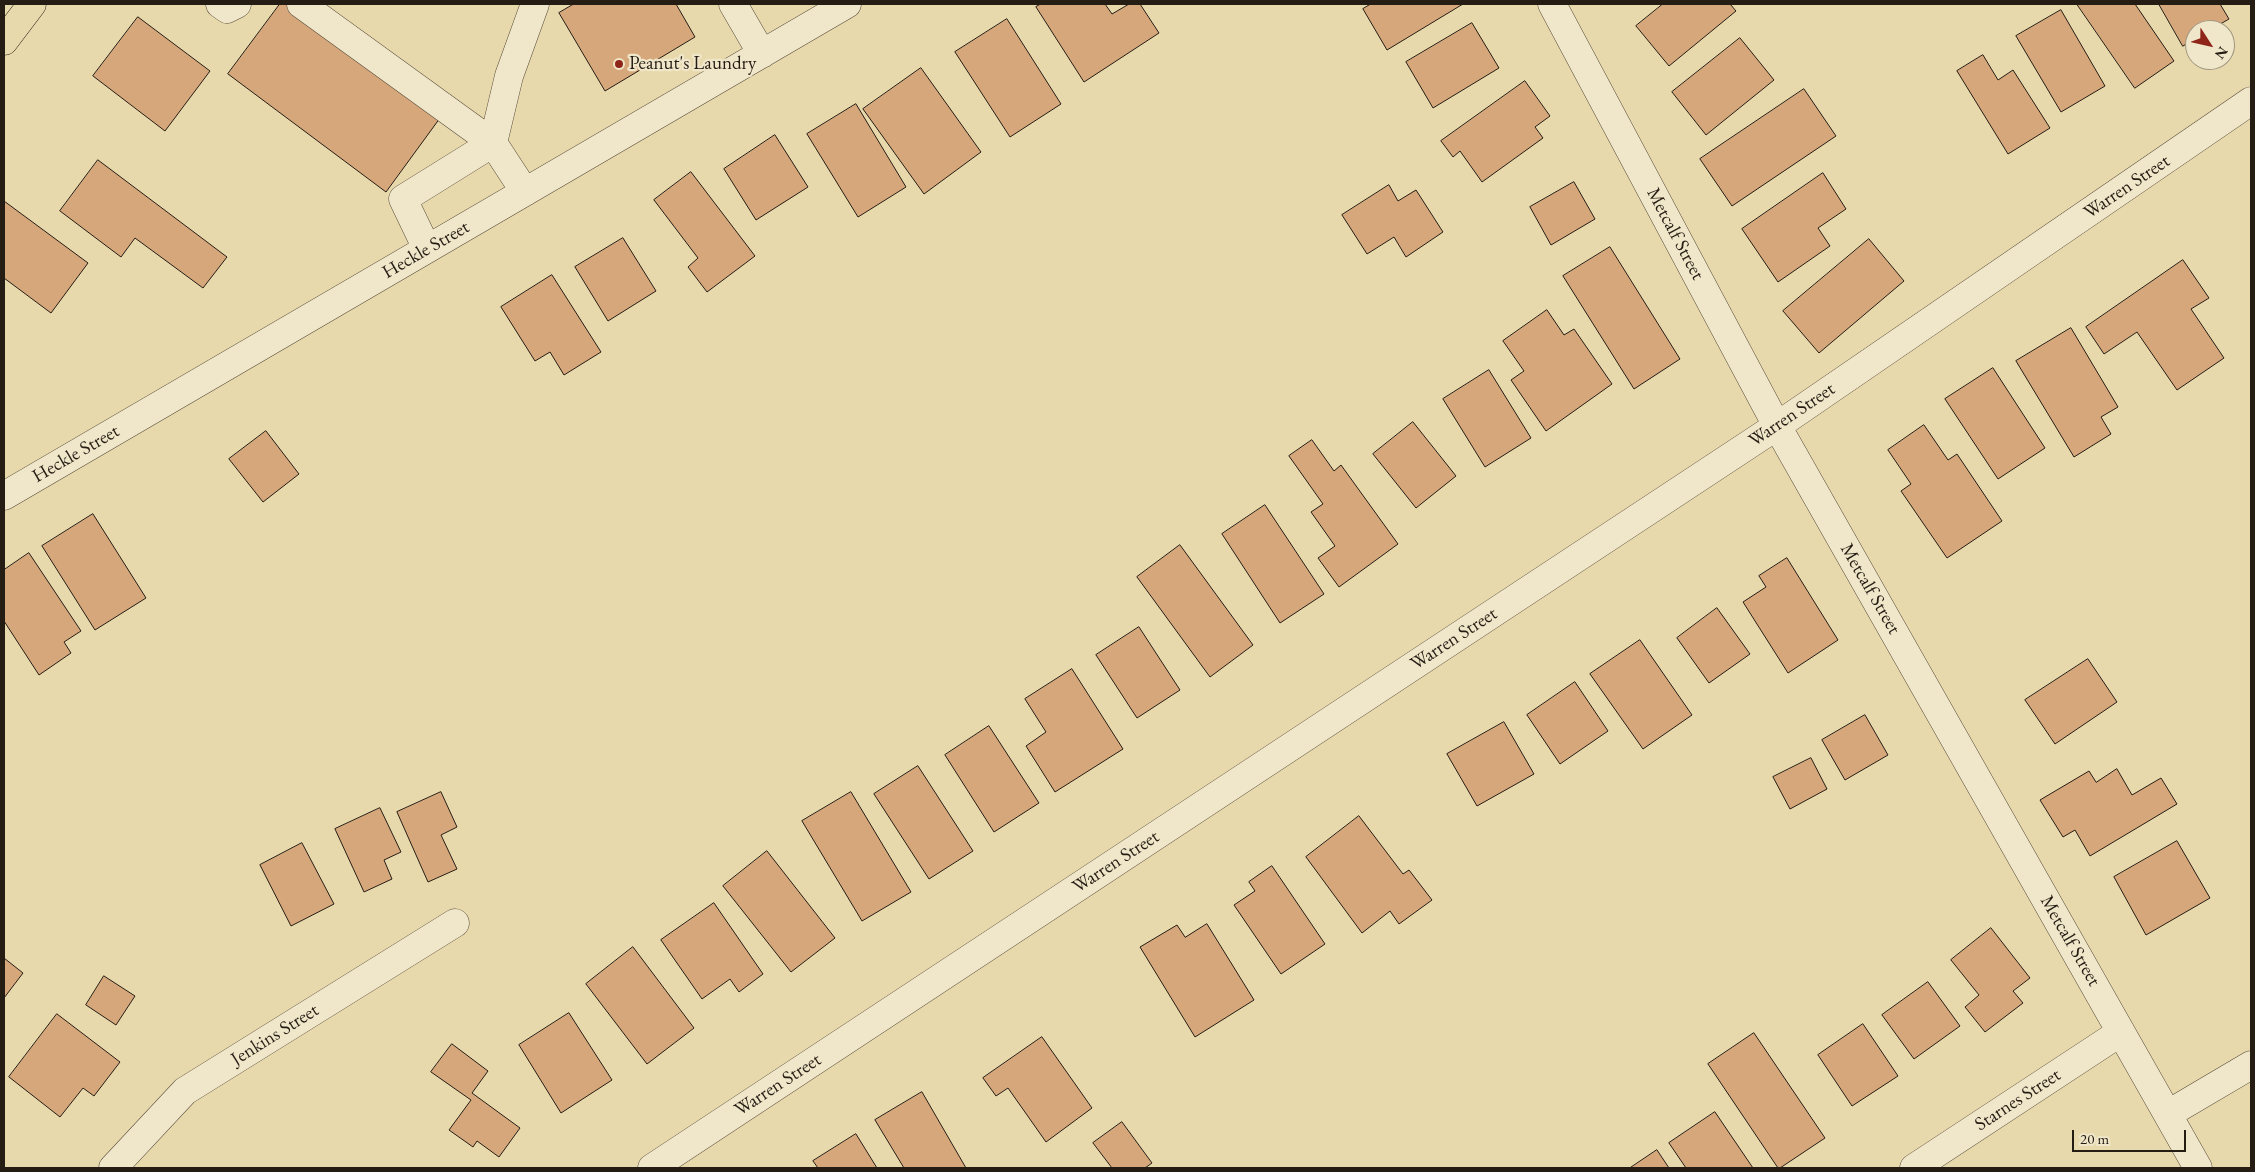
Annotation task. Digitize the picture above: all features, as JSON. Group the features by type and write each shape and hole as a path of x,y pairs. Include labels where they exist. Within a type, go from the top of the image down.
{"main road":[{"path":"7,28 32,4"}],"street":[{"path":"220,4 227,8 237,4"},
{"path":"302,4 493,143 525,192"},
{"path":"427,249 403,199 493,143 509,76 535,4"},
{"path":"733,4 762,54"},
{"name":"Heckle Street","path":"4,496 847,4"},
{"name":"Metcalf Street","path":"1552,4 1777,426 2198,1168"},
{"name":"Warren Street","path":"652,1168 1777,426 2251,101"},
{"name":"Jenkins Street","path":"113,1168 185,1091 455,922"},
{"name":"Starnes Street","path":"1914,1168 2121,1032"},
{"path":"2168,1114 2251,1066"}],"building":[{"path":"280,4 286,4 440,118 386,192 228,74"},
{"name":"Peanut's Laundry","path":"574,4 676,4 695,37 605,91 559,13"},
{"path":"1041,4 1105,4 1112,14 1129,4 1140,4 1159,33 1084,82 1036,7"},
{"path":"1371,4 1463,4 1387,50 1363,9"},
{"path":"1663,4 1730,4 1736,11 1669,66 1636,26"},
{"path":"2077,4 2135,4 2174,61 2135,88"},
{"path":"2159,4 2220,4 2229,19 2185,20 2185,45 2183,46"},
{"path":"2061,10 2105,86 2061,112 2016,36"},
{"path":"138,17 210,71 165,131 93,76"},
{"path":"1007,19 1061,104 1010,137 955,52"},
{"path":"1472,23 1499,68 1433,108 1406,62"},
{"path":"1740,38 1774,80 1706,135 1672,92"},
{"path":"1983,55 1998,80 2013,70 2050,128 2008,154 1957,71"},
{"path":"921,68 981,152 924,194 863,109"},
{"path":"1525,81 1550,116 1535,127 1543,138 1482,182 1460,151 1453,157 1441,141"},
{"path":"1804,89 1836,136 1732,206 1700,159"},
{"path":"856,104 906,187 858,217 807,134"},
{"path":"775,135 808,187 756,220 724,169"},
{"path":"98,160 227,257 203,288 135,238 121,257 60,211"},
{"path":"691,172 755,256 707,292 688,267 698,258 654,200"},
{"path":"1823,173 1846,209 1818,228 1830,246 1778,282 1742,229"},
{"path":"1574,182 1595,219 1551,245 1530,207"},
{"path":"1389,185 1398,201 1416,190 1443,232 1406,257 1394,237 1367,254 1342,215"},
{"path":"4,201 88,263 51,313 4,278"},
{"path":"623,238 656,291 608,321 575,267"},
{"path":"1869,239 1904,281 1819,353 1783,311"},
{"path":"1610,247 1680,359 1634,389 1563,276"},
{"path":"2183,260 2209,298 2191,309 2224,358 2177,390 2137,332 2104,354 2086,327"},
{"path":"552,275 601,352 564,375 550,352 535,361 501,307"},
{"path":"1547,310 1564,335 1574,329 1612,384 1546,431 1511,380 1524,371 1503,341"},
{"path":"2071,328 2118,407 2101,417 2111,434 2074,457 2016,361"},
{"path":"1993,368 2045,448 1998,479 1945,399"},
{"path":"1489,370 1531,438 1485,467 1443,399"},
{"path":"1413,422 1456,476 1416,508 1373,454"},
{"path":"1924,425 1948,460 1957,454 2002,521 1947,558 1901,491 1911,484 1888,450"},
{"path":"266,431 299,474 263,502 229,459"},
{"path":"1312,440 1334,471 1341,465 1398,544 1339,587 1318,558 1335,546 1311,512 1323,504 1289,456"},
{"path":"1265,505 1324,594 1280,623 1222,534"},
{"path":"93,514 146,598 95,630 42,546"},
{"path":"1180,545 1253,645 1210,677 1137,577"},
{"path":"29,553 81,631 64,642 71,653 39,675 4,621 4,570"},
{"path":"1787,558 1838,640 1788,673 1743,602 1766,587 1759,576"},
{"path":"1717,608 1750,654 1709,683 1677,638"},
{"path":"1139,627 1180,690 1137,718 1096,655"},
{"path":"1640,640 1692,715 1643,749 1590,674"},
{"path":"2088,659 2117,702 2055,744 2025,700"},
{"path":"1072,669 1123,749 1055,792 1026,746 1046,732 1025,699"},
{"path":"1575,682 1608,731 1560,764 1527,715"},
{"path":"1865,715 1888,755 1845,780 1822,740"},
{"path":"1504,722 1534,774 1477,806 1447,754"},
{"path":"989,726 1039,803 994,832 945,755"},
{"path":"1811,758 1827,789 1790,809 1773,777"},
{"path":"918,766 973,851 929,879 874,794"},
{"path":"2117,769 2132,795 2161,778 2177,804 2090,856 2075,830 2063,837 2040,800 2089,771 2096,782"},
{"path":"441,792 457,827 441,835 457,869 428,882 397,812"},
{"path":"851,792 911,892 862,921 802,821"},
{"path":"380,808 401,852 384,860 392,879 364,892 335,829"},
{"path":"1359,816 1403,874 1409,870 1432,900 1399,924 1390,911 1362,933 1306,857"},
{"path":"2177,841 2210,898 2146,935 2114,877"},
{"path":"302,843 334,904 291,926 260,865"},
{"path":"767,851 835,938 791,972 723,886"},
{"path":"1272,866 1325,944 1281,974 1234,905 1255,891 1249,882"},
{"path":"714,903 763,974 739,992 730,979 702,999 661,940"},
{"path":"1207,924 1254,1000 1195,1037 1140,947 1177,925 1185,937"},
{"path":"1991,928 2030,978 2013,991 2023,1003 1985,1032 1965,1007 1979,995 1951,960"},
{"path":"633,947 694,1028 647,1064 586,984"},
{"path":"4,958 23,973 4,998"},
{"path":"104,976 135,996 116,1025 86,1005"},
{"path":"1928,982 1960,1026 1914,1059 1882,1015"},
{"path":"569,1013 612,1080 561,1113 519,1045"},
{"path":"57,1014 120,1062 94,1096 83,1088 60,1117 9,1077"},
{"path":"1863,1024 1898,1076 1852,1106 1818,1055"},
{"path":"1754,1033 1825,1138 1780,1168 1778,1168 1708,1064"},
{"path":"1042,1037 1092,1108 1046,1142 1008,1088 996,1096 983,1078"},
{"path":"452,1044 488,1071 472,1093 520,1128 499,1157 477,1141 473,1147 449,1130 471,1100 431,1072"},
{"path":"922,1092 966,1168 904,1168 875,1120"},
{"path":"1715,1112 1753,1168 1686,1168 1669,1143"},
{"path":"1122,1122 1152,1163 1145,1168 1112,1168 1093,1143"},
{"path":"856,1134 877,1168 818,1168 813,1161"},
{"path":"1657,1150 1669,1168 1630,1168"}],"place":[{"name":"Peanut's Laundry","path":"619,64"}]}
